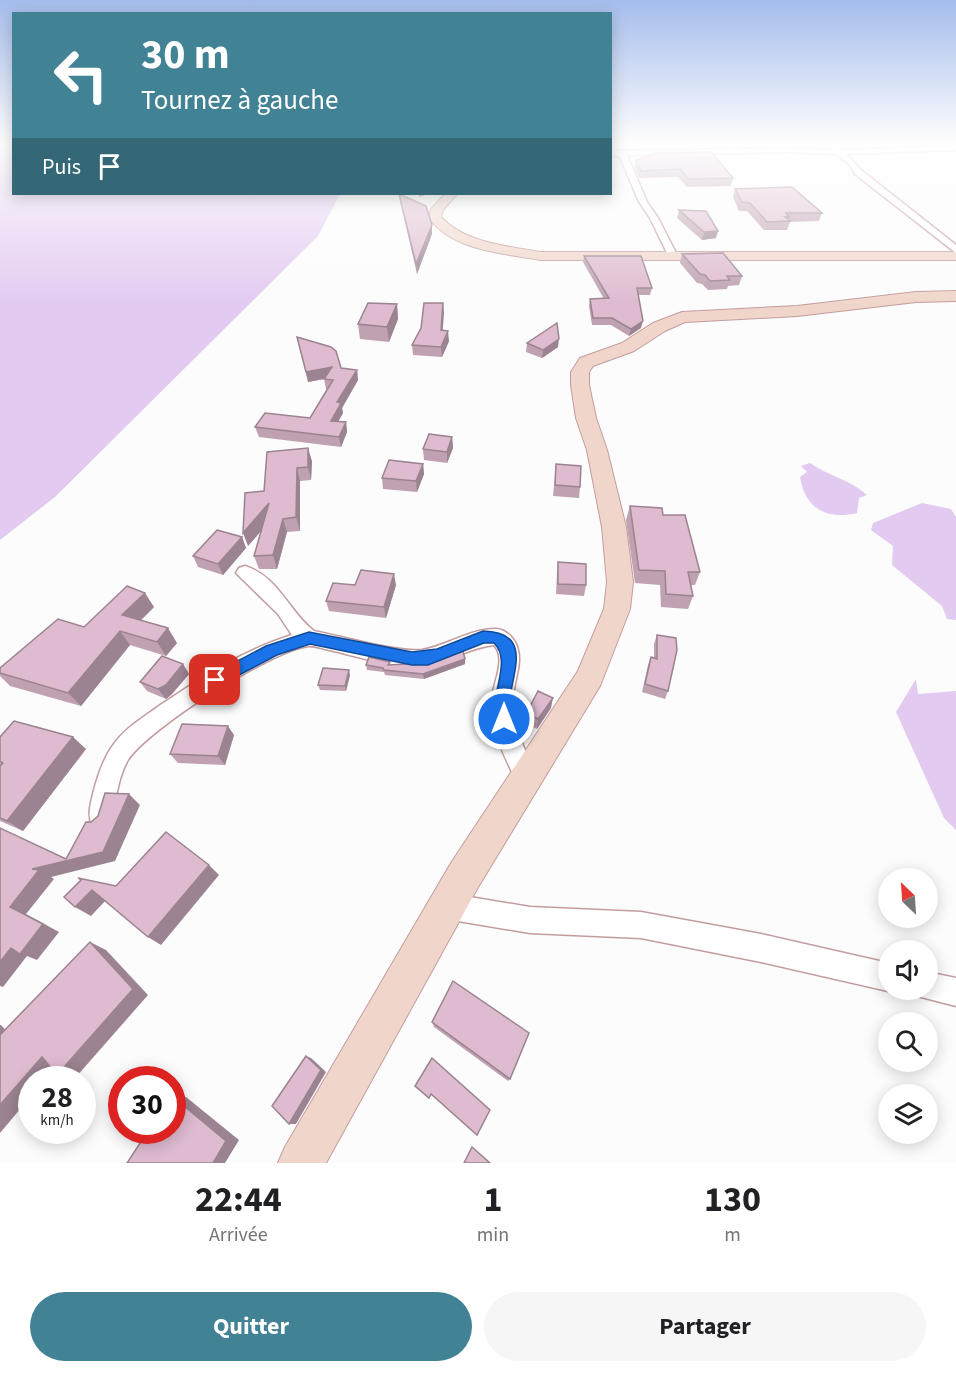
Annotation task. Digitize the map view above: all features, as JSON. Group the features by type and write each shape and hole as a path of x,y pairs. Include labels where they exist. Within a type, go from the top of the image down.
{"street":[{"path":"449,196 437,209 435,218 440,226 479,243 540,256 951,254"},
{"path":"641,196 672,255"},
{"path":"886,196 951,254 956,266"},
{"path":"916,297 933,291 956,288"},
{"path":"301,1163 446,906 590,677 617,609 620,582 615,536 597,450 586,418 580,385 586,362 628,347 660,327 682,317 807,310 916,297 956,296"},
{"path":"245,573 263,586 285,609 295,627 309,638"},
{"path":"100,817 109,778 119,753 145,730 230,671 290,643 309,638 412,659 434,657 483,637 498,637 508,647 510,658 502,700 504,719 515,754 526,777"},
{"path":"446,906 530,920 641,925 761,948 878,975"},
{"path":"938,988 956,992"}],"shaded area":[{"path":"0,196 339,196 318,236 55,497 0,540"},
{"path":"810,463 853,485 867,495 859,498 857,513 836,515 819,510 812,504 800,477 807,472 801,466"},
{"path":"922,503 951,509 956,517 956,620 947,619 942,606 892,565 893,546 871,530 873,523"},
{"path":"916,679 918,694 956,691 956,830 944,818 896,712"}],"building":[{"path":"400,196 426,206 432,225 416,264"},
{"path":"739,196 803,196 822,213 786,213 789,217 785,217 790,221 767,222 750,203 742,202"},
{"path":"679,210 706,211 718,231 704,232"},
{"path":"723,253 742,276 727,276 730,280 710,281 705,275 700,274 682,254"},
{"path":"584,256 641,256 652,288 637,288 643,321 631,329 612,318 593,318 590,299 609,298"},
{"path":"368,303 397,304 387,327 358,324"},
{"path":"424,303 443,303 441,330 448,331 441,347 412,345 421,328"},
{"path":"557,323 559,339 543,350 527,343"},
{"path":"297,337 331,347 336,351 341,368 357,370 337,402 341,403 331,421 346,422 339,437 255,427 265,413 310,418 333,380 324,379 332,367 306,372"},
{"path":"429,434 452,437 447,452 423,449"},
{"path":"308,448 308,467 297,468 296,517 283,519 273,555 254,556 269,503 243,533 245,493 264,491 267,452"},
{"path":"389,460 423,464 416,481 382,478"},
{"path":"556,464 581,466 580,487 555,485"},
{"path":"630,506 662,508 663,515 685,515 700,572 688,572 693,596 666,594 665,571 639,570"},
{"path":"217,530 242,537 218,564 193,556"},
{"path":"558,562 586,564 586,585 558,584"},
{"path":"361,570 394,574 384,607 326,601 333,583 355,585"},
{"path":"127,586 145,593 122,615 168,628 157,642 120,631 68,693 0,673 0,668 58,619 84,627"},
{"path":"657,635 676,638 677,650 668,691 645,684 651,657 657,659"},
{"path":"463,651 465,659 423,674 384,670 366,665 369,657 390,662 388,665 425,663"},
{"path":"162,656 183,664 166,685 158,689 140,682"},
{"path":"323,668 349,670 345,686 318,685"},
{"path":"538,691 553,698 538,719 526,714"},
{"path":"14,721 73,737 7,821 0,818 0,766 3,763 0,761 0,737"},
{"path":"182,724 228,726 218,756 170,754"},
{"path":"105,793 129,794 103,852 32,869 39,870 10,907 43,924 20,954 11,948 0,962 0,828 66,859 86,822 91,822 98,816"},
{"path":"166,832 209,865 148,937 92,890 75,907 64,897 81,880 78,878 116,886"},
{"path":"90,942 133,989 65,1066 50,1066 42,1057 34,1066 18,1066 18,1084 0,1105 0,1035"},
{"path":"453,981 529,1033 510,1079 432,1022"},
{"path":"306,1056 321,1070 289,1124 272,1106"},
{"path":"432,1058 490,1110 477,1135 431,1094 429,1098 415,1086"},
{"path":"186,1108 226,1141 213,1163 127,1163 139,1144 186,1144"},
{"path":"472,1147 490,1163 464,1163"}],"route":[{"path":"215,680 272,651 309,638 412,659 440,655 483,637 498,637 508,647 510,658 502,700 504,719"}]}
